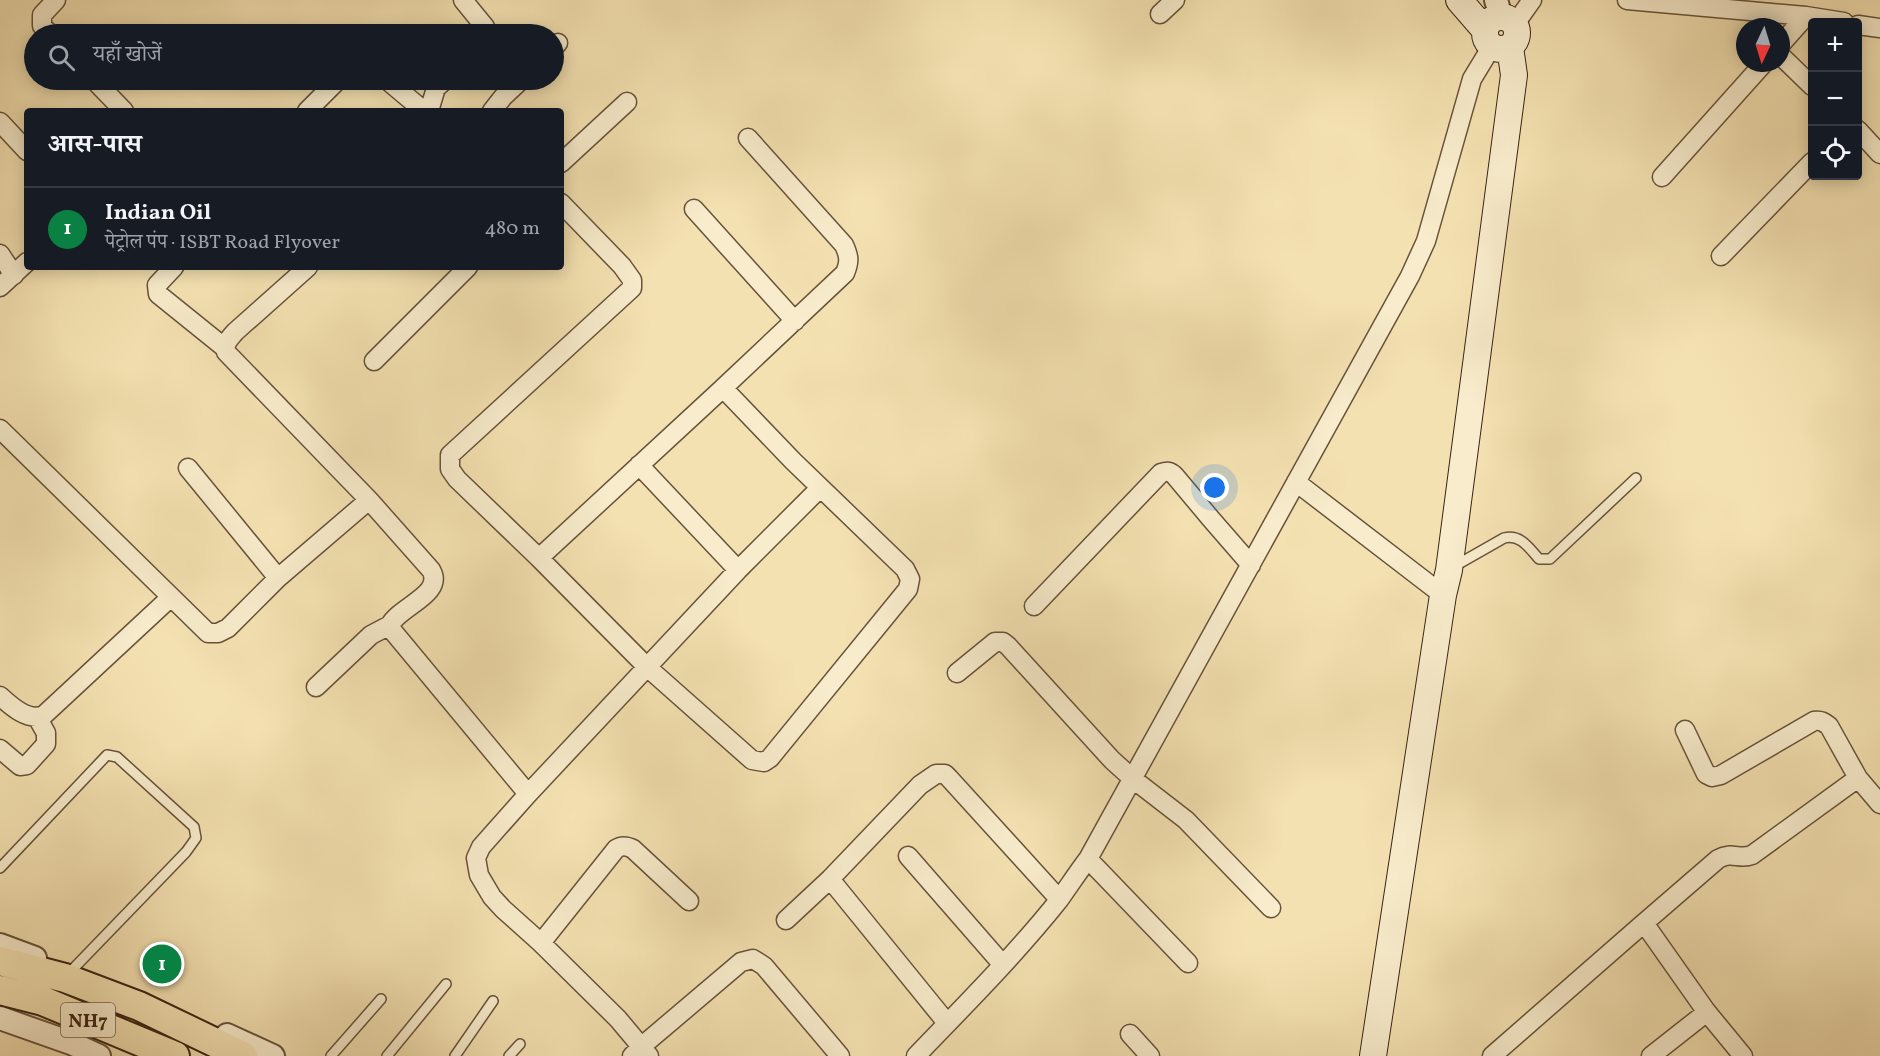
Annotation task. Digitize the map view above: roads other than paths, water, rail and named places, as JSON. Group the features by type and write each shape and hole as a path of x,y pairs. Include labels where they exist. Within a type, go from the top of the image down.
{"highway":[{"name":"NH7","path":"0,961 65,978 139,1006 243,1056"},
{"name":"NH7","path":"0,990 43,1001 175,1056"}],"main road":[{"path":"1373,1056 1446,582 1514,75 1500,27 1459,0"}],"street":[{"path":"42,24 42,15 56,0"},
{"path":"463,0 483,24"},
{"path":"1160,14 1176,0"},
{"path":"916,1056 1003,965 1059,899 1088,859 1389,316 1426,241 1472,79 1500,27 1532,0"},
{"path":"1630,0 1819,18"},
{"path":"1790,34 1806,16"},
{"path":"1862,26 1880,28"},
{"path":"1790,65 1808,82"},
{"path":"1662,177 1756,72"},
{"path":"103,90 121,108"},
{"path":"310,108 329,90"},
{"path":"399,90 420,108"},
{"path":"430,108 435,90"},
{"path":"494,108 510,90"},
{"path":"564,161 627,102"},
{"path":"0,122 24,148"},
{"path":"1862,135 1880,154"},
{"path":"539,558 845,273 849,264 849,256 844,245 748,138"},
{"path":"1721,256 1808,166"},
{"path":"564,205 622,266 632,280 632,288 454,451 450,455 450,469 647,667 752,760 764,762 770,758 908,589 910,579 905,568 820,488 723,388"},
{"path":"694,209 795,321"},
{"path":"0,254 20,268 0,287"},
{"path":"171,270 158,285 158,294 225,348 229,356 369,500 434,574 434,582 430,590 397,616 390,625 371,635 316,687"},
{"path":"225,348 228,340 242,325 301,270"},
{"path":"374,361 465,270"},
{"path":"0,429 204,631 212,634 228,628 278,578 369,500"},
{"path":"639,465 738,570"},
{"path":"188,468 278,578"},
{"path":"1034,606 1161,473 1166,471 1170,471 1175,476 1251,565"},
{"path":"1296,482 1446,582"},
{"path":"820,488 738,570 528,794 481,847 476,858 479,875 492,897 618,1019 641,1053 741,962 753,958 764,966 840,1056"},
{"path":"0,696 25,715 37,717 44,715 171,597"},
{"path":"390,625 393,633 528,794"},
{"path":"957,672 994,642 1003,642 1133,779 1186,820 1271,908"},
{"path":"0,749 20,766 27,765 46,744 47,737 37,717"},
{"path":"1684,730 1706,774 1716,777 1819,720 1829,726 1858,778 1880,804"},
{"path":"786,920 830,879 920,785 930,776 940,773 950,778 1059,899"},
{"path":"1492,1056 1718,859 1729,854 1743,857 1752,855 1858,778"},
{"path":"541,944 620,846 633,849 689,901"},
{"path":"908,856 1003,965"},
{"path":"1088,859 1188,963"},
{"path":"830,879 947,1023"},
{"path":"1644,923 1707,1012 1743,1056"},
{"path":"0,945 72,970 193,1019 273,1056"},
{"path":"1651,1056 1707,1012"},
{"path":"0,1018 71,1043 99,1056"},
{"path":"1130,1034 1150,1056"}],"lane":[{"path":"1446,582 1504,538 1522,540 1539,559 1550,559 1636,478"},
{"path":"0,868 107,755 117,757 194,827 196,838 186,852 72,970"},
{"path":"387,1056 446,984"},
{"path":"331,1056 381,999"},
{"path":"455,1056 493,1001"},
{"path":"509,1056 520,1044"}],"place":[{"name":"Indian Oil","path":"162,964"}]}
